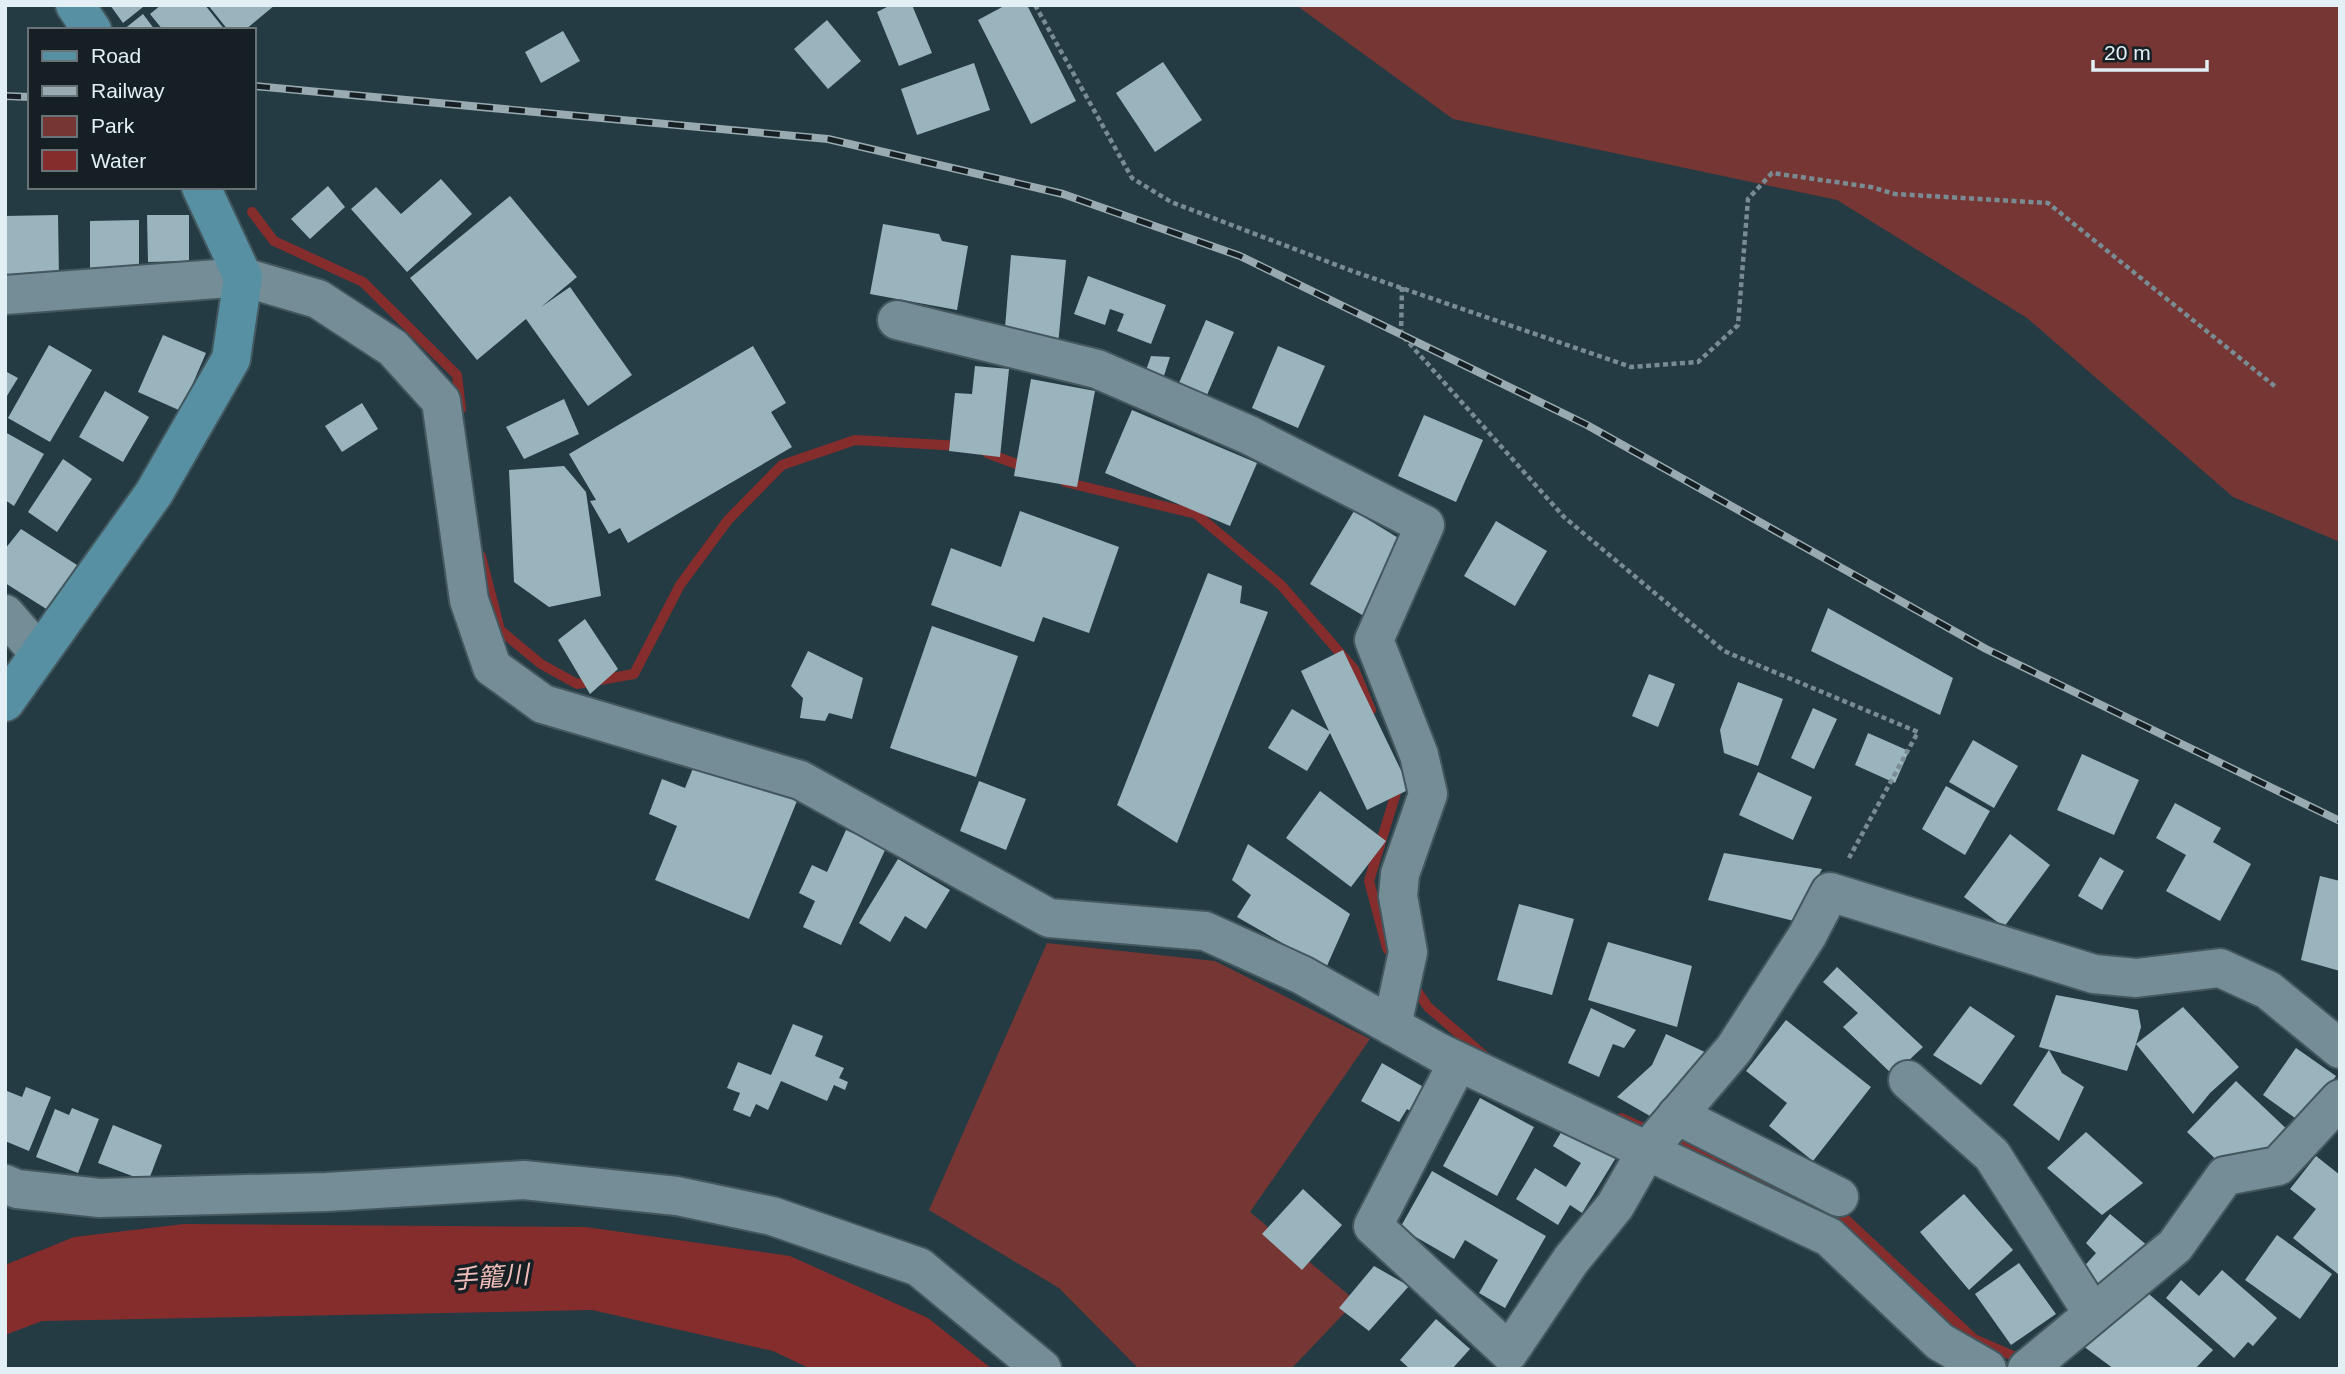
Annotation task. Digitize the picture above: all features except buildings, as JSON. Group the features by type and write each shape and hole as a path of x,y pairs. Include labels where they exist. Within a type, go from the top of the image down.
{"street":[{"path":"75,5 91,28"},
{"path":"5,702 38,652 154,493 231,359 243,277 202,189"},
{"path":"5,295 243,277 318,299 393,348 441,401 469,600 492,667 543,704 800,780 1049,918 1205,931 1302,975 1458,1062 1829,1237 1940,1342 1987,1369"},
{"path":"897,320 1097,369 1249,435 1426,525 1374,640 1419,755 1428,794 1400,874 1398,896 1404,973 1392,1027"},
{"path":"5,614 38,652"},
{"path":"1458,1062 1373,1226 1509,1352 1571,1260 1615,1206 1646,1152 1734,1049 1807,936 1830,892 2094,974 2136,978 2221,968 2268,990 2340,1049"},
{"path":"1908,1080 1992,1155 2093,1314"},
{"path":"2027,1369 2175,1246 2225,1176 2278,1166 2340,1099"},
{"path":"1677,1115 1839,1197"},
{"path":"5,1184 17,1189 100,1198 327,1192 524,1180 677,1196 772,1216 919,1267 1042,1369"}],"path":[{"path":"1035,5 1132,178 1171,202 1402,288 1631,367 1698,362 1738,325 1748,199 1772,173 1871,187 1895,194 2048,203 2277,388"},
{"path":"1402,288 1401,334 1564,517 1724,651 1919,732 1830,892"}],"green space":[{"path":"1296,5 2340,5 2340,542 2233,497 2027,318 1837,200 1453,119"},
{"path":"1047,943 1215,961 1370,1039 1250,1212 1356,1301 1291,1369 1139,1369 1059,1288 929,1210"}],"water":[{"name":"手籠川","path":"184,1224 586,1227 790,1256 928,1318 992,1369 811,1369 773,1351 592,1310 42,1321 5,1335 5,1265 74,1237"}],"waterway":[{"path":"252,212 274,241 363,282 457,375 461,409"},
{"path":"481,556 500,630 541,664 577,684 634,674 680,585 728,520 782,465 855,440 961,446"},
{"path":"987,453 1027,468"},
{"path":"1065,482 1196,514 1281,585 1354,669 1371,710"},
{"path":"1396,960 1387,948 1369,881 1399,783"},
{"path":"1411,982 1428,1007 1486,1057"},
{"path":"1621,1118 1786,1191"},
{"path":"1829,1210 1842,1216 1974,1339 2025,1361"}],"railway":[{"path":"256,86 828,139 1063,194 1240,256 1587,425 1986,649 2340,821"},
{"path":"5,96 28,97"}]}
